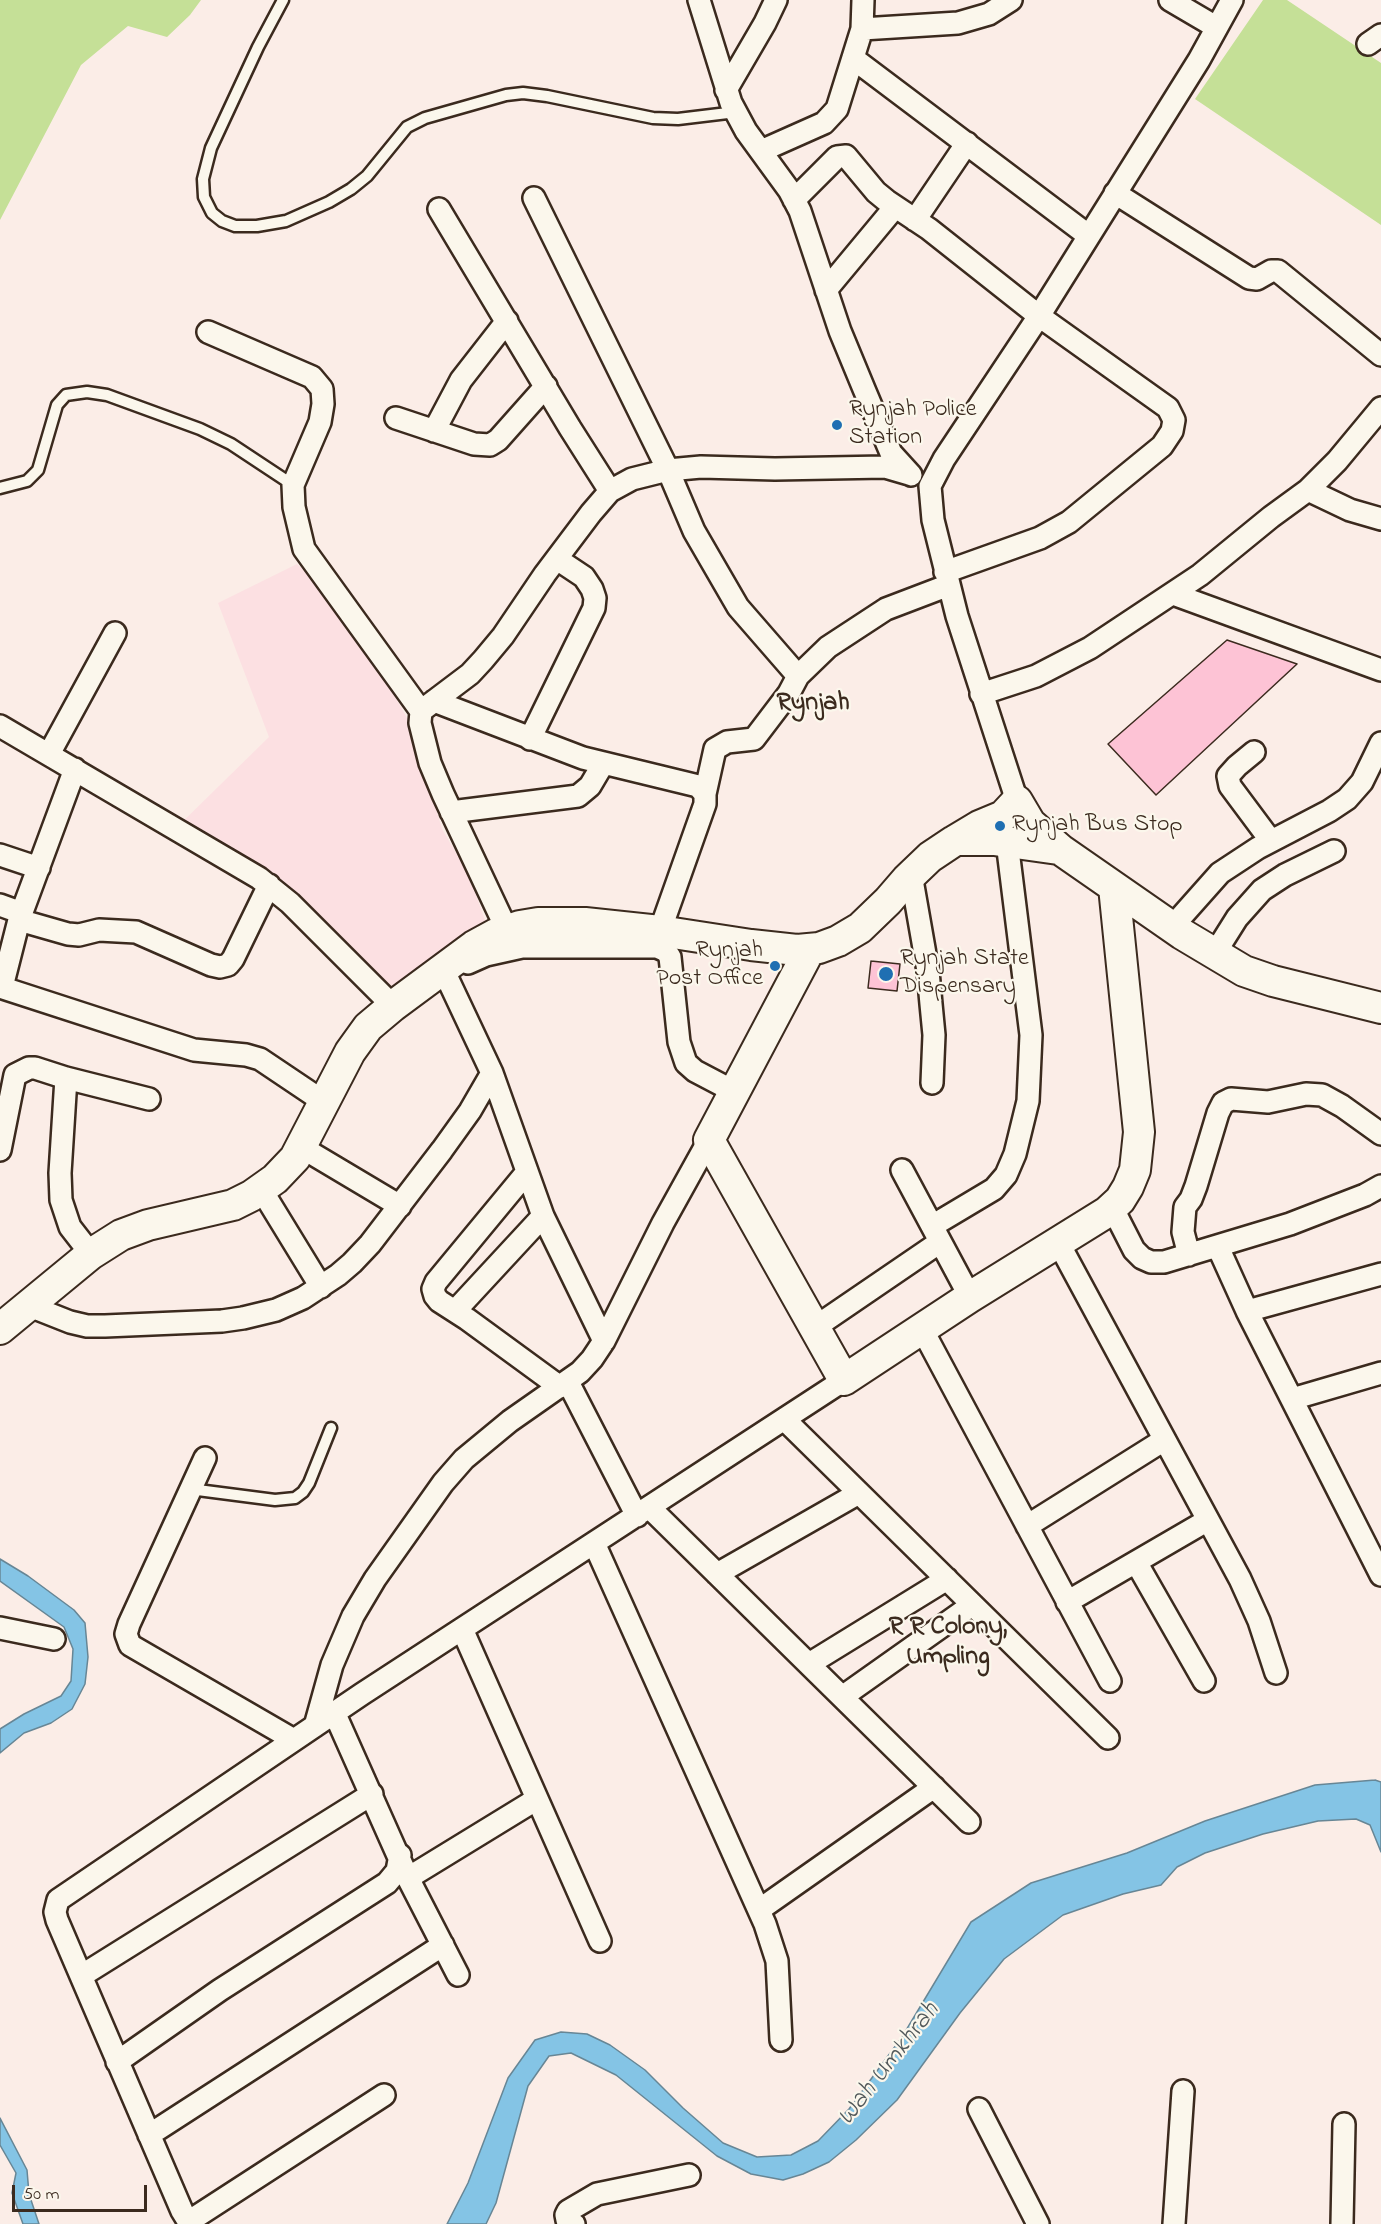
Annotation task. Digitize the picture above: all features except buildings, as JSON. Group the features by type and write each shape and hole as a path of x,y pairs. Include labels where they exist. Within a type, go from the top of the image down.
{"street":[{"path":"699,0 726,90 736,112 795,200 840,331 891,453 909,474"},
{"path":"726,90 776,0"},
{"path":"761,151 824,123 837,109 855,58 862,29 863,0"},
{"path":"862,29 958,23 989,14 1011,0"},
{"path":"1170,0 1216,27"},
{"path":"1232,0 1199,60 1039,316 944,459 931,482 929,499 947,579 981,694 1017,801 1030,823 1061,850 1114,887 1172,927 1244,971 1273,981 1381,1008"},
{"path":"855,58 1089,236"},
{"path":"915,220 967,143"},
{"path":"660,931 705,804 715,748 727,742 754,739 789,693 798,676 828,647 870,618 947,579 1040,538 1069,522 1162,446 1172,430 1173,420 1168,408 1039,316 929,229 895,207 876,192 846,156 837,157 795,200"},
{"path":"1115,193 1249,278 1257,279 1271,271 1278,271 1381,355"},
{"path":"534,198 668,470 694,531 738,607 798,676"},
{"path":"826,290 895,207"},
{"path":"440,209 610,491"},
{"path":"434,431 461,380 507,321"},
{"path":"208,332 312,377 322,388 323,404 320,422 293,484 294,507 304,549 319,572 428,706 603,764 690,782 698,786 705,794"},
{"path":"396,418 474,444 490,445 498,440 546,386"},
{"path":"981,694 1036,676 1090,648 1200,575 1308,490 1337,461 1381,408"},
{"path":"507,930 430,763 420,723 428,706 470,674 503,636 556,559 610,491 632,479 668,470 701,467 775,469 885,467 931,482"},
{"path":"1308,490 1350,510 1381,519"},
{"path":"530,739 594,608 595,598 584,577 556,559"},
{"path":"1173,594 1379,664"},
{"path":"49,754 116,633"},
{"path":"0,726 269,885 393,1006"},
{"path":"1172,927 1220,873 1271,841 1347,799 1362,782 1381,743"},
{"path":"1254,752 1228,776 1230,786 1271,841"},
{"path":"451,812 578,796 590,786 603,764"},
{"path":"75,769 21,916 1,987 184,1047 260,1059 324,1102"},
{"path":"8,1318 110,1240 133,1229 233,1205 261,1189 290,1166 356,1043 368,1027 393,1006 445,972 474,946 507,930 538,923 557,922 612,925 751,945 810,950 828,946 860,928 888,901 911,874 954,840 1003,816 1017,801"},
{"path":"954,840 1007,842 1061,850"},
{"path":"814,1328 994,1189 1006,1175 1016,1154 1028,1101 1031,1035 1007,842"},
{"path":"1215,953 1237,918 1262,890 1285,875 1334,851"},
{"path":"0,855 39,868"},
{"path":"911,874 928,971 934,1035 932,1083"},
{"path":"0,905 21,916 68,934 79,935 99,930 136,932 220,967 228,965 233,959 269,885"},
{"path":"384,2095 189,2223 57,1920 55,1912 58,1900 334,1712 970,1297 1112,1207 1128,1186 1135,1170 1139,1132 1114,887"},
{"path":"445,972 486,954 522,947 657,947 666,951 670,957 679,1042 686,1063 695,1071 735,1092"},
{"path":"315,1726 332,1665 354,1616 375,1579 443,1482 481,1444 564,1384 592,1359 604,1341 663,1223 810,950"},
{"path":"445,972 492,1073 543,1216 604,1341"},
{"path":"0,1150 15,1075 29,1068 149,1099"},
{"path":"8,1318 70,1322 87,1326 222,1321 276,1310 321,1287 352,1263 400,1206 470,1111 492,1073"},
{"path":"66,1078 60,1173 61,1200 70,1227 91,1254"},
{"path":"1189,1255 1183,1232 1185,1207 1196,1186 1223,1103 1232,1099 1268,1102 1306,1094 1322,1095 1342,1106 1381,1134"},
{"path":"709,1140 844,1380"},
{"path":"302,1147 400,1206"},
{"path":"902,1170 970,1297"},
{"path":"527,1172 436,1282 433,1289 435,1296 564,1384 643,1512 717,1574 969,1822"},
{"path":"1112,1207 1134,1250 1142,1258 1151,1262 1164,1262 1290,1224 1365,1195 1381,1186"},
{"path":"261,1189 321,1287"},
{"path":"455,1311 543,1216"},
{"path":"1058,1242 1251,1603 1276,1673"},
{"path":"1218,1247 1247,1311 1381,1575"},
{"path":"1247,1311 1381,1274"},
{"path":"922,1329 1110,1682"},
{"path":"1292,1399 1381,1373"},
{"path":"784,1419 1108,1738"},
{"path":"1027,1526 1164,1440"},
{"path":"205,1458 126,1634 130,1645 294,1740"},
{"path":"717,1574 859,1493"},
{"path":"1067,1602 1208,1520"},
{"path":"594,1543 773,1944 777,1961 781,2040"},
{"path":"1136,1562 1204,1681"},
{"path":"809,1664 947,1579"},
{"path":"842,1696 972,1605"},
{"path":"0,1628 54,1639"},
{"path":"462,1629 600,1941"},
{"path":"334,1712 400,1855 408,1878 458,1975"},
{"path":"759,1910 934,1787"},
{"path":"81,1976 372,1794"},
{"path":"408,1878 537,1799"},
{"path":"117,2062 220,1990 387,1883 397,1871 400,1855"},
{"path":"149,2135 443,1945"},
{"path":"1174,2224 1183,2091"},
{"path":"979,2109 1038,2224"},
{"path":"1342,2224 1344,2124"},
{"path":"574,2224 567,2220 568,2211 597,2194 689,2175"}],"lane":[{"path":"283,0 258,46 211,148 203,179 204,197 212,213 222,221 235,226 257,226 286,221 329,202 367,176 407,127 425,118 506,95 524,93 547,96 653,118 678,119 736,112"},
{"path":"0,488 27,481 38,470 57,405 66,395 87,392 107,395 200,429 231,444 293,484"},
{"path":"190,1489 275,1500 295,1498 309,1484 331,1428"}],"shaded area":[{"path":"297,564 351,618 412,727 442,829 469,875 487,926 378,995 272,898 169,835 269,737 218,603"}],"green space":[{"path":"0,0 201,0 190,15 167,37 128,26 81,65 0,220"},
{"path":"1263,0 1287,0 1381,63 1381,225 1195,99"}],"water":[{"path":"0,1559 28,1576 74,1610 85,1623 88,1657 85,1684 72,1709 51,1723 24,1733 0,1753 0,1729 61,1696 71,1681 73,1649 64,1627 0,1581"},
{"name":"Wah Umkhrah","path":"1375,1780 1381,1782 1381,1852 1370,1825 1356,1819 1318,1821 1263,1834 1205,1853 1177,1867 1161,1885 1123,1894 1063,1915 1004,1959 960,2013 897,2100 856,2140 829,2162 783,2180 751,2174 717,2156 616,2075 571,2053 549,2056 528,2086 496,2203 486,2224 447,2224 468,2183 508,2078 535,2040 561,2032 587,2034 610,2045 645,2070 723,2143 757,2157 791,2155 818,2141 849,2109 902,2037 971,1922 1031,1883 1127,1853 1205,1821 1315,1785"},
{"path":"0,2118 27,2170 29,2194 39,2224 23,2224 12,2193 16,2173 0,2145"}],"place":[{"name":"Rynjah Police Station","path":"837,425"},
{"name":"Rynjah Bus Stop","path":"1000,826"},
{"name":"Rynjah Post Office","path":"775,966"},
{"name":"Rynjah State Dispensary","path":"886,974"}],"district":[{"name":"Rynjah","path":"813,705"},
{"name":"R R Colony, Umpling","path":"948,1644"}]}
